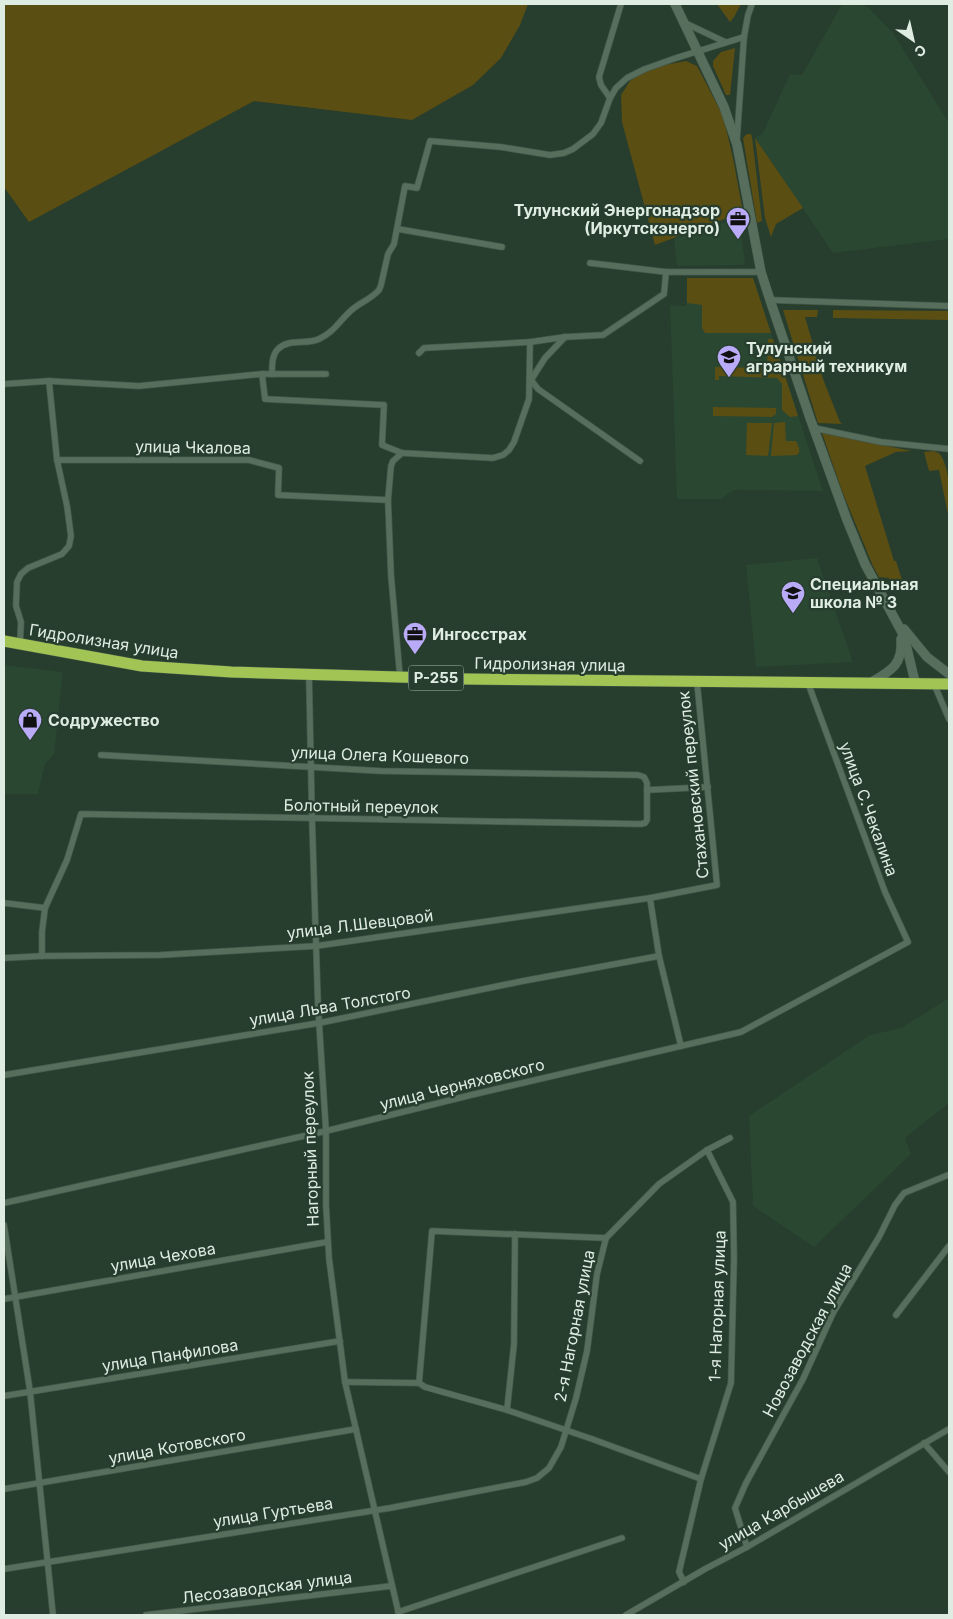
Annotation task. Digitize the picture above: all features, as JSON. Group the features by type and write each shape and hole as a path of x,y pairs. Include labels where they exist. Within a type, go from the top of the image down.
{"highway":[{"name":"Гидролизная улица","path":"4,641 142,666 231,672 696,682 915,682 949,684"}],"street":[{"path":"610,98 599,78 621,4"},
{"path":"675,4 724,107 737,145 761,272 770,300 847,520 865,564 906,643 915,682"},
{"path":"737,145 744,37 752,4"},
{"path":"685,24 725,42"},
{"path":"272,374 274,354 281,346 286,343 317,340 338,325 355,307 376,294 382,285 388,254 394,244 405,186 417,188 430,142 501,147 550,155 564,153 573,149 593,134 601,123 610,98 619,84 633,74 744,37"},
{"path":"398,228 502,247"},
{"path":"590,262 666,272 761,272"},
{"path":"420,353 424,348 530,342 565,337 597,336 608,333 638,310 664,294 666,272"},
{"path":"770,300 949,306"},
{"path":"531,380 545,358 565,337"},
{"path":"262,374 265,399 384,405 382,446 402,453 486,459 498,458 509,450 518,434 529,399 531,380 530,342"},
{"path":"4,384 49,381 138,386 262,374 326,374"},
{"path":"531,380 538,389 640,461"},
{"path":"20,644 21,622 16,606 18,578 24,570 62,554 70,541 67,506 57,460 49,381"},
{"path":"814,428 881,442 949,449"},
{"path":"400,677 391,575 388,500 391,466 402,453"},
{"name":"улица Чкалова","path":"57,460 248,460 279,468 278,494 388,500"},
{"path":"891,612 927,657 949,674"},
{"path":"870,682 890,671 900,659 902,646 899,627"},
{"name":"Нагорный переулок","path":"309,675 316,946 326,1131 328,1242 345,1382 399,1613"},
{"name":"Стахановский переулок","path":"696,682 717,885"},
{"name":"улица С.Чекалина","path":"808,683 881,883 908,942"},
{"path":"934,684 949,719"},
{"name":"улица Олега Кошевого","path":"101,755 380,771 638,775 646,780 647,790"},
{"path":"647,790 708,787"},
{"name":"Болотный переулок","path":"45,908 66,860 81,814 641,824 647,820 647,790"},
{"name":"улица Л.Шевцовой","path":"4,958 160,955 316,946 650,898 717,885"},
{"path":"650,898 659,956 681,1046"},
{"path":"4,903 45,908 42,956"},
{"name":"улица Черняховского","path":"4,1203 326,1131 741,1032 908,942"},
{"name":"улица Льва Толстого","path":"4,1075 319,1023 523,981 659,956"},
{"name":"2-я Нагорная улица","path":"544,1474 550,1468 561,1447 576,1398 586,1351 597,1274 606,1238 659,1184 708,1150 730,1138"},
{"name":"1-я Нагорная улица","path":"684,1582 679,1572 700,1478 731,1383 734,1202 708,1150"},
{"name":"Новозаводская улица","path":"747,1547 735,1508 750,1476 803,1379 833,1313 879,1237 895,1205 904,1193 948,1175"},
{"path":"4,1225 30,1391 53,1615"},
{"path":"419,1383 432,1231 606,1238"},
{"path":"507,1410 514,1344 515,1234"},
{"name":"улица Чехова","path":"4,1299 328,1242"},
{"path":"896,1315 949,1246"},
{"name":"улица Панфилова","path":"4,1396 340,1341"},
{"path":"345,1382 419,1383 426,1387 507,1410 700,1478"},
{"name":"улица Котовского","path":"4,1489 356,1429"},
{"name":"улица Карбышева","path":"626,1615 949,1429"},
{"path":"924,1443 949,1472"},
{"name":"улица Гуртьева","path":"4,1569 376,1510 526,1482 544,1474"},
{"path":"399,1613 622,1538"},
{"name":"Лесозаводская улица","path":"146,1615 392,1586"}],"shaded area":[{"path":"4,4 528,4 520,25 501,58 473,85 412,120 254,101 29,222 4,187"},
{"path":"717,4 741,4 730,22"},
{"path":"842,4 861,4 870,9 893,33 949,123 949,239 833,253 755,138 763,133 790,74 802,75"},
{"path":"735,48 730,95 726,95 713,66 713,61 721,52"},
{"path":"686,61 697,66 723,116 743,212 655,245 622,122 621,95 630,81 649,68"},
{"path":"747,134 751,134 752,137 762,221 757,223 743,138"},
{"path":"755,138 803,208 776,224 771,237 765,218"},
{"path":"739,218 745,263 742,265 677,266 674,239"},
{"name":"Тулунский аграрный техникум","path":"687,278 753,278 823,491 734,490 721,499 677,499 670,305 686,306"},
{"path":"687,278 753,278 771,333 705,333 702,328 702,305 687,303"},
{"path":"783,310 818,310 817,317 805,317 823,379 842,424 818,423"},
{"path":"833,310 949,311 949,324 948,320 833,318"},
{"path":"768,339 773,339 798,416 790,417 782,410 782,384 777,378 719,376 719,380 715,380 715,367 767,368"},
{"path":"713,407 776,408 776,414 772,417 713,416"},
{"path":"785,422 786,441 796,441 799,452 797,455 771,456 774,423"},
{"path":"747,423 772,423 768,456 746,455"},
{"path":"822,433 912,451 896,452 865,466 894,561 896,561 902,580 891,584 889,578 879,577 873,566 842,491"},
{"path":"934,451 940,454 944,461 948,477 949,519 939,470 929,471 924,452"},
{"name":"Специальная школа № 3","path":"817,558 853,662 756,667 746,565"},
{"name":"Содружество","path":"4,665 63,672 54,754 45,764 38,794 4,794"},
{"path":"949,998 949,1103 905,1138 911,1154 814,1247 753,1206 749,1116 870,1035 901,1028"}],"place":[{"name":"Тулунский Энергонадзор (Иркутскэнерго)","path":"738,240"},
{"name":"Тулунский аграрный техникум","path":"729,378"},
{"name":"Специальная школа № 3","path":"793,614"},
{"name":"Ингосстрах","path":"415,655"},
{"name":"Содружество","path":"30,741"}]}
